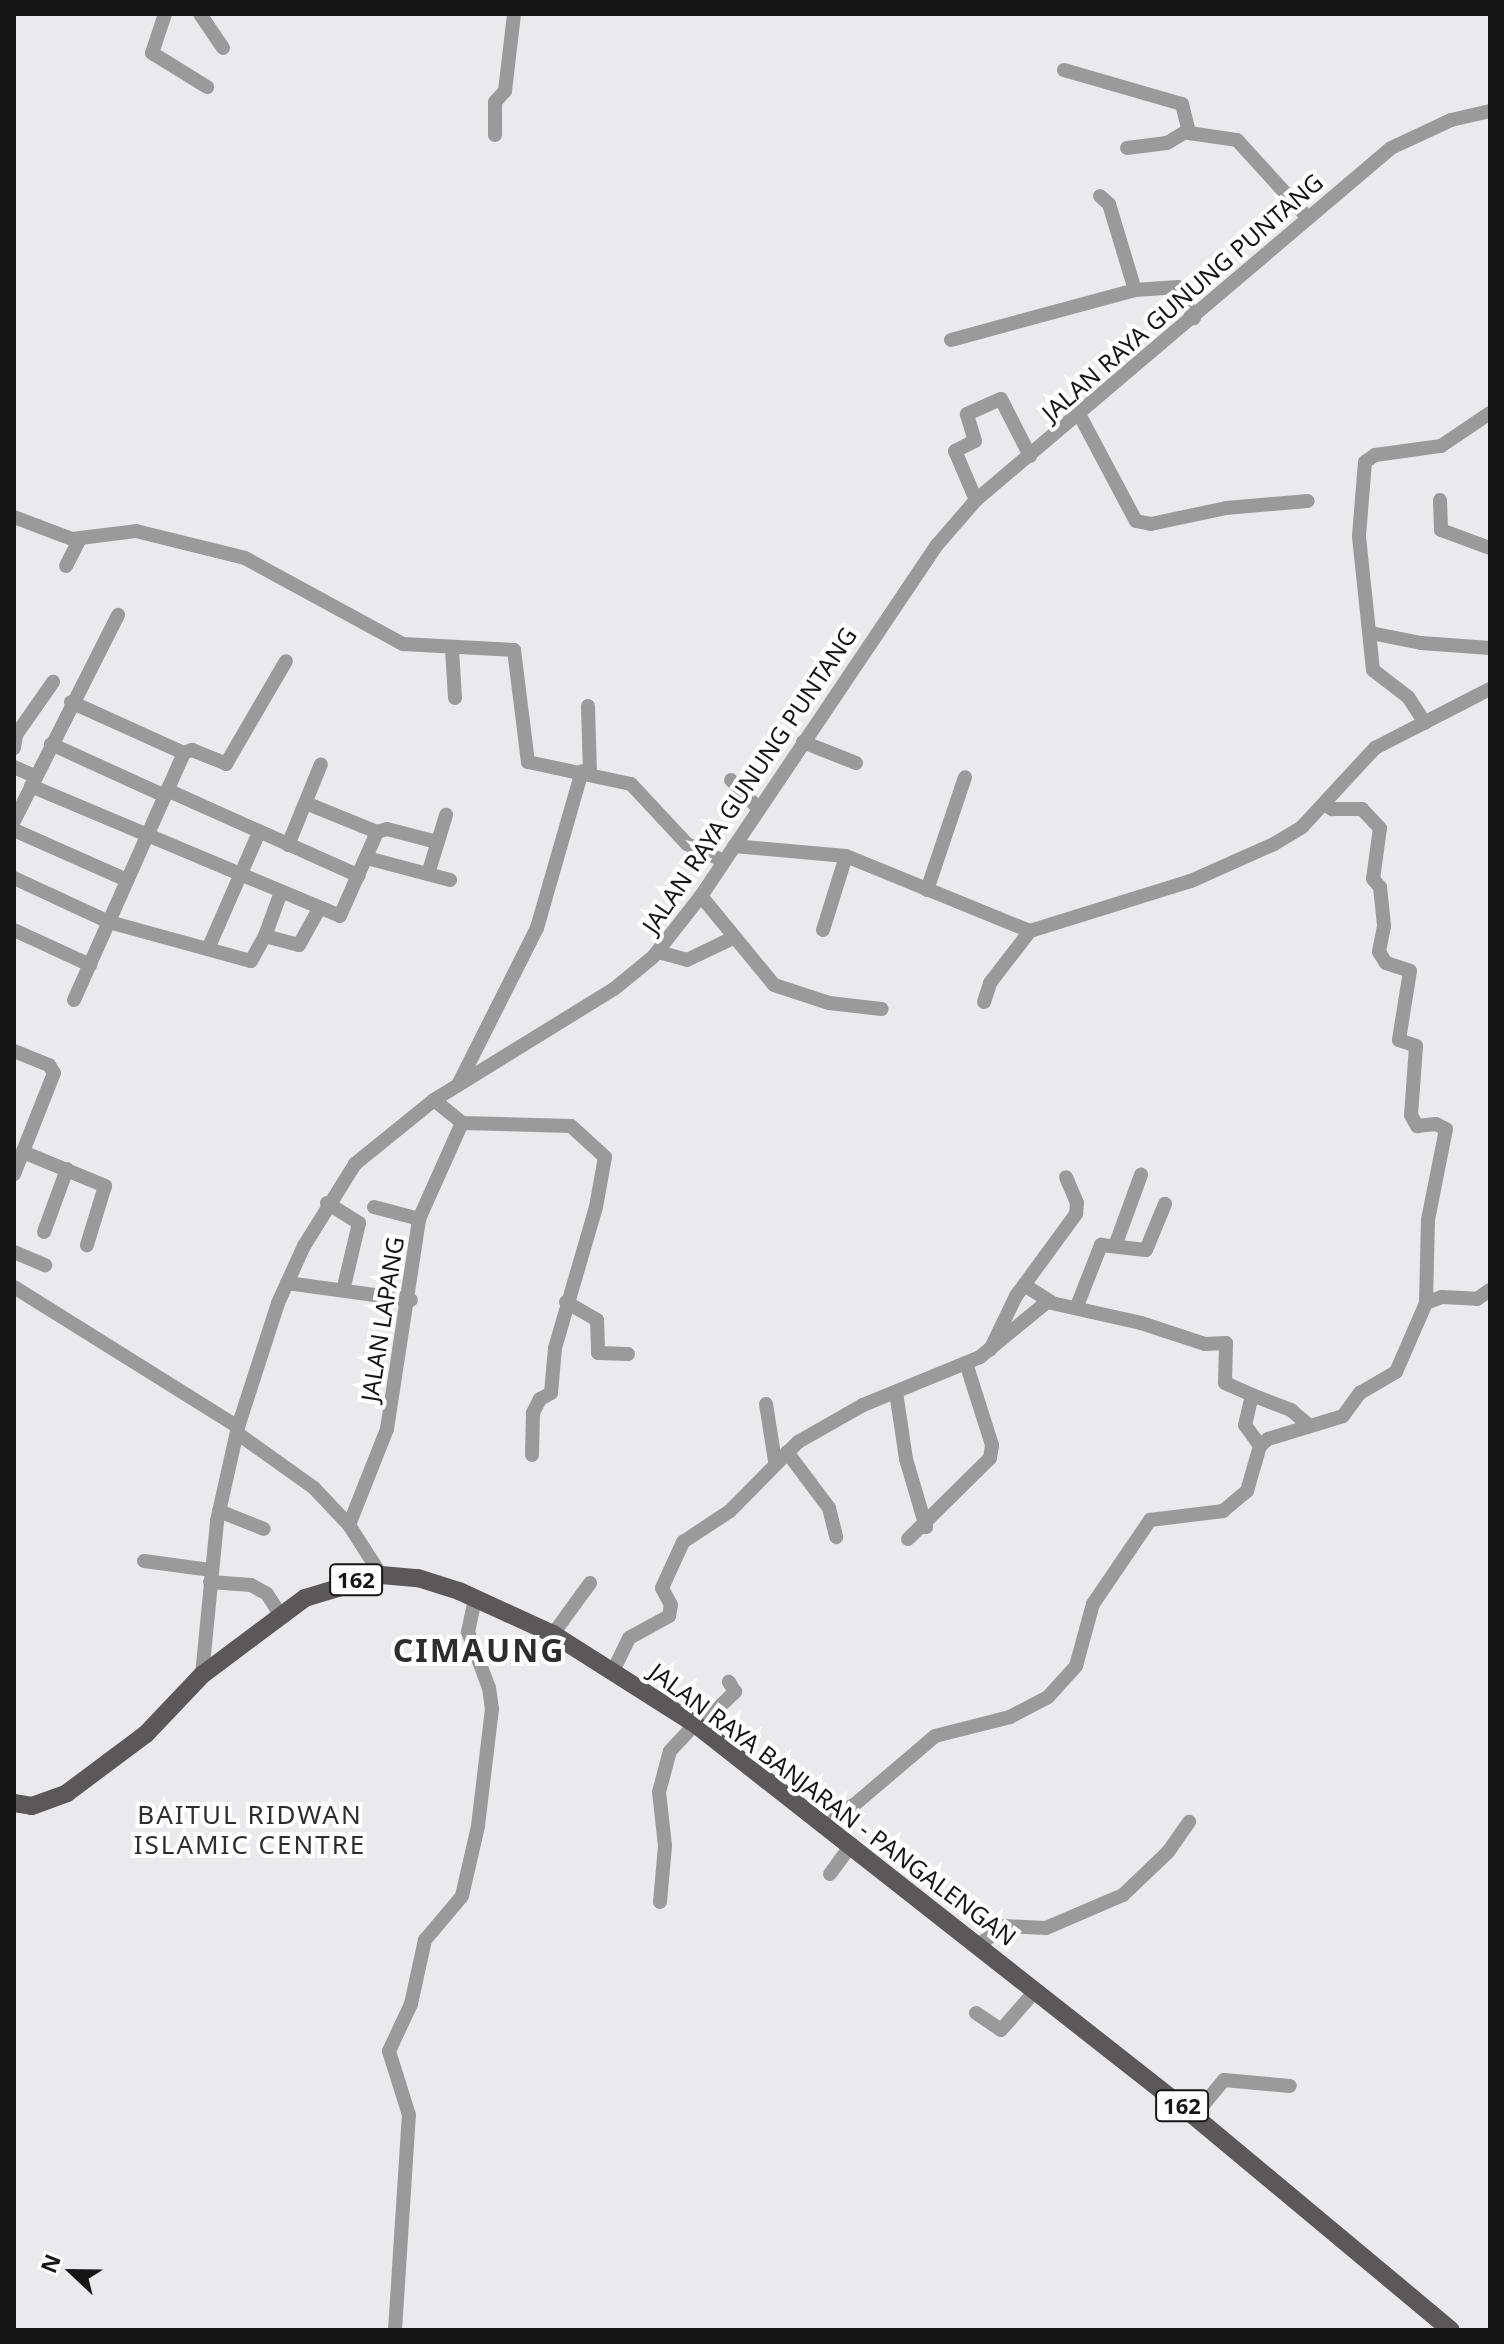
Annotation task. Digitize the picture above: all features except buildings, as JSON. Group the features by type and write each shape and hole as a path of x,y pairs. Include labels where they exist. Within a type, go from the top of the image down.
{"main road":[{"name":"JALAN RAYA BANJARAN - PANGALENGAN","path":"14,1803 32,1806 67,1793 146,1734 202,1675 280,1614 322,1590 381,1575 418,1578 544,1629 614,1669 697,1725 980,1944 1194,2116 1451,2330"}],"street":[{"path":"165,14 152,53 207,87"},
{"path":"200,14 223,48"},
{"path":"495,135 495,102 505,91 514,14"},
{"path":"1064,70 1178,102 1185,109 1187,131"},
{"name":"JALAN RAYA GUNUNG PUNTANG","path":"202,1675 219,1511 237,1430 287,1283 327,1203 355,1164 434,1100 614,989 658,952 701,896 937,545 976,500 1391,148 1451,120 1490,111"},
{"path":"1127,148 1167,143 1187,131 1237,140 1308,218"},
{"path":"1100,196 1109,204 1135,290"},
{"path":"951,340 1135,290 1178,287 1194,318"},
{"path":"976,500 956,456 956,449 975,441 967,414 1001,399 1030,456"},
{"path":"1425,723 1408,697 1375,674 1359,536 1365,462 1375,455 1441,446 1490,413"},
{"path":"1079,414 1136,521 1151,524 1226,508 1308,501"},
{"path":"1440,500 1441,530 1490,548"},
{"path":"16,522 80,539 136,531 245,558 345,610 391,641 452,649 514,650 528,762 631,784 687,844 723,861"},
{"path":"66,566 80,539"},
{"path":"14,819 63,717 118,615"},
{"path":"1371,633 1421,643 1490,648"},
{"path":"452,649 455,698"},
{"path":"71,702 184,753 192,750 220,764 229,762 286,661"},
{"path":"15,739 53,682"},
{"path":"984,1002 990,983 1030,931 1232,866 1302,827 1364,757 1490,689"},
{"path":"458,1085 537,928 586,772 588,706"},
{"path":"45,708 63,717"},
{"path":"803,742 856,763"},
{"path":"51,744 359,876"},
{"path":"74,1000 184,753"},
{"path":"288,845 321,764"},
{"path":"14,767 32,781 147,837 335,916 343,914 377,832"},
{"path":"927,890 965,777"},
{"path":"731,780 759,809"},
{"path":"306,803 377,832 387,829 437,842"},
{"path":"1260,1446 1308,1425 1343,1416 1360,1393 1396,1372 1426,1303 1428,1220 1446,1129 1436,1124 1417,1126 1411,1115 1416,1046 1399,1040 1410,971 1386,963 1379,952 1384,926 1380,887 1373,879 1380,828 1362,809 1332,809 1325,804"},
{"path":"428,874 446,815"},
{"path":"14,830 127,880"},
{"path":"208,949 259,832"},
{"path":"734,846 846,856 1030,931"},
{"path":"823,930 846,856"},
{"path":"367,858 450,880"},
{"path":"14,878 109,922 251,961 265,936 281,892"},
{"path":"701,896 782,989 829,1003 882,1009"},
{"path":"265,936 299,945 319,909"},
{"path":"14,930 90,965"},
{"path":"658,952 687,960 735,937"},
{"path":"14,1051 49,1065 54,1073 14,1174"},
{"path":"434,1100 462,1123 560,1123 580,1129 601,1149 604,1179 566,1302 551,1393 540,1399 533,1413 532,1455"},
{"name":"JALAN LAPANG","path":"349,1525 387,1429 411,1300 419,1219 462,1123"},
{"path":"23,1152 106,1188 87,1245"},
{"path":"44,1232 67,1169"},
{"path":"1115,1246 1141,1175"},
{"path":"989,1351 1024,1285 1076,1214 1077,1203 1066,1177"},
{"path":"327,1203 359,1223 345,1282"},
{"path":"1077,1306 1098,1248 1108,1242 1115,1246 1148,1248 1165,1204"},
{"path":"374,1207 419,1219"},
{"path":"14,1252 45,1265"},
{"path":"287,1283 411,1300"},
{"path":"1024,1285 1050,1301 1077,1306 1192,1341 1225,1342 1225,1383 1294,1411 1308,1425"},
{"path":"14,1287 237,1430 294,1471 349,1525 381,1575"},
{"path":"1426,1303 1442,1297 1477,1299 1490,1290"},
{"path":"614,1669 629,1638 669,1616 671,1605 662,1588 683,1542 733,1508 781,1457 829,1423 989,1351 1050,1301"},
{"path":"566,1302 597,1320 598,1353 628,1354"},
{"path":"908,1539 926,1527 984,1467 992,1452 966,1363"},
{"path":"896,1392 906,1459 926,1527"},
{"path":"1252,1395 1245,1425 1260,1446"},
{"path":"766,1404 781,1457 829,1508 836,1537"},
{"path":"822,1821 854,1805 935,1736 1010,1717 1048,1697 1076,1666 1093,1604 1146,1523 1155,1517 1223,1511 1247,1491 1260,1446"},
{"path":"219,1511 264,1529"},
{"path":"144,1561 251,1585 267,1594 280,1614"},
{"path":"544,1629 590,1583"},
{"path":"395,2330 409,2115 389,2051 411,2004 425,1940 462,1896 481,1813 492,1709 489,1688 468,1632 475,1599"},
{"path":"660,1902 665,1846 659,1792 670,1751 735,1692 729,1682"},
{"path":"980,1944 1005,1926 1046,1928 1123,1895 1168,1852 1189,1822"},
{"path":"830,1874 852,1844"},
{"path":"976,2013 1001,2030 1036,1990"},
{"path":"1194,2116 1224,2080 1290,2086"}],"district":[{"name":"CIMAUNG","path":"479,1650"},
{"name":"BAITUL RIDWAN ISLAMIC CENTRE","path":"250,1830"}]}
